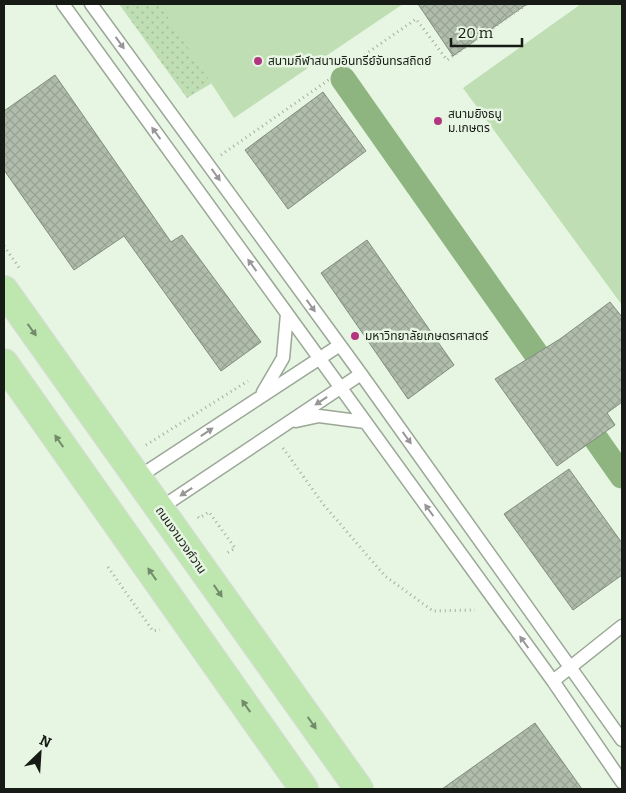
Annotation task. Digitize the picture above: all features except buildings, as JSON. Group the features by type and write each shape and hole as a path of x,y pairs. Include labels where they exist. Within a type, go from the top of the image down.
{"main road":[{"name":"ถนนงามวงศ์วาน","path":"4,290 359,789"},
{"path":"4,363 304,789"}],"lane":[{"path":"62,4 553,681 622,782"},
{"path":"91,4 361,374 622,740"},
{"path":"259,398 283,358 287,314"},
{"path":"137,478 340,345"},
{"path":"159,509 361,374"},
{"path":"289,422 319,416 365,422"},
{"path":"553,681 622,626"}],"path":[{"path":"224,164 219,156 416,20 447,60 527,4"},
{"path":"147,446 250,379"},
{"path":"282,448 323,504 385,576 433,611 475,610"},
{"path":"195,514 199,518 209,512 235,548 227,553"},
{"path":"108,568 154,631 160,630"}],"green space":[{"path":"119,4 160,4 212,83 187,98"},
{"name":"สนามกีฬาสนามอินทรีย์จันทรสถิตย์","path":"159,4 403,4 234,118"},
{"path":"581,4 622,4 622,305 463,88"}],"waterway":[{"path":"343,79 622,476"}],"place":[{"name":"สนามกีฬาสนามอินทรีย์จันทรสถิตย์","path":"258,61"},
{"name":"สนามยิงธนู ม.เกษตร","path":"438,121"},
{"name":"มหาวิทยาลัยเกษตรศาสตร์","path":"355,336"}]}
